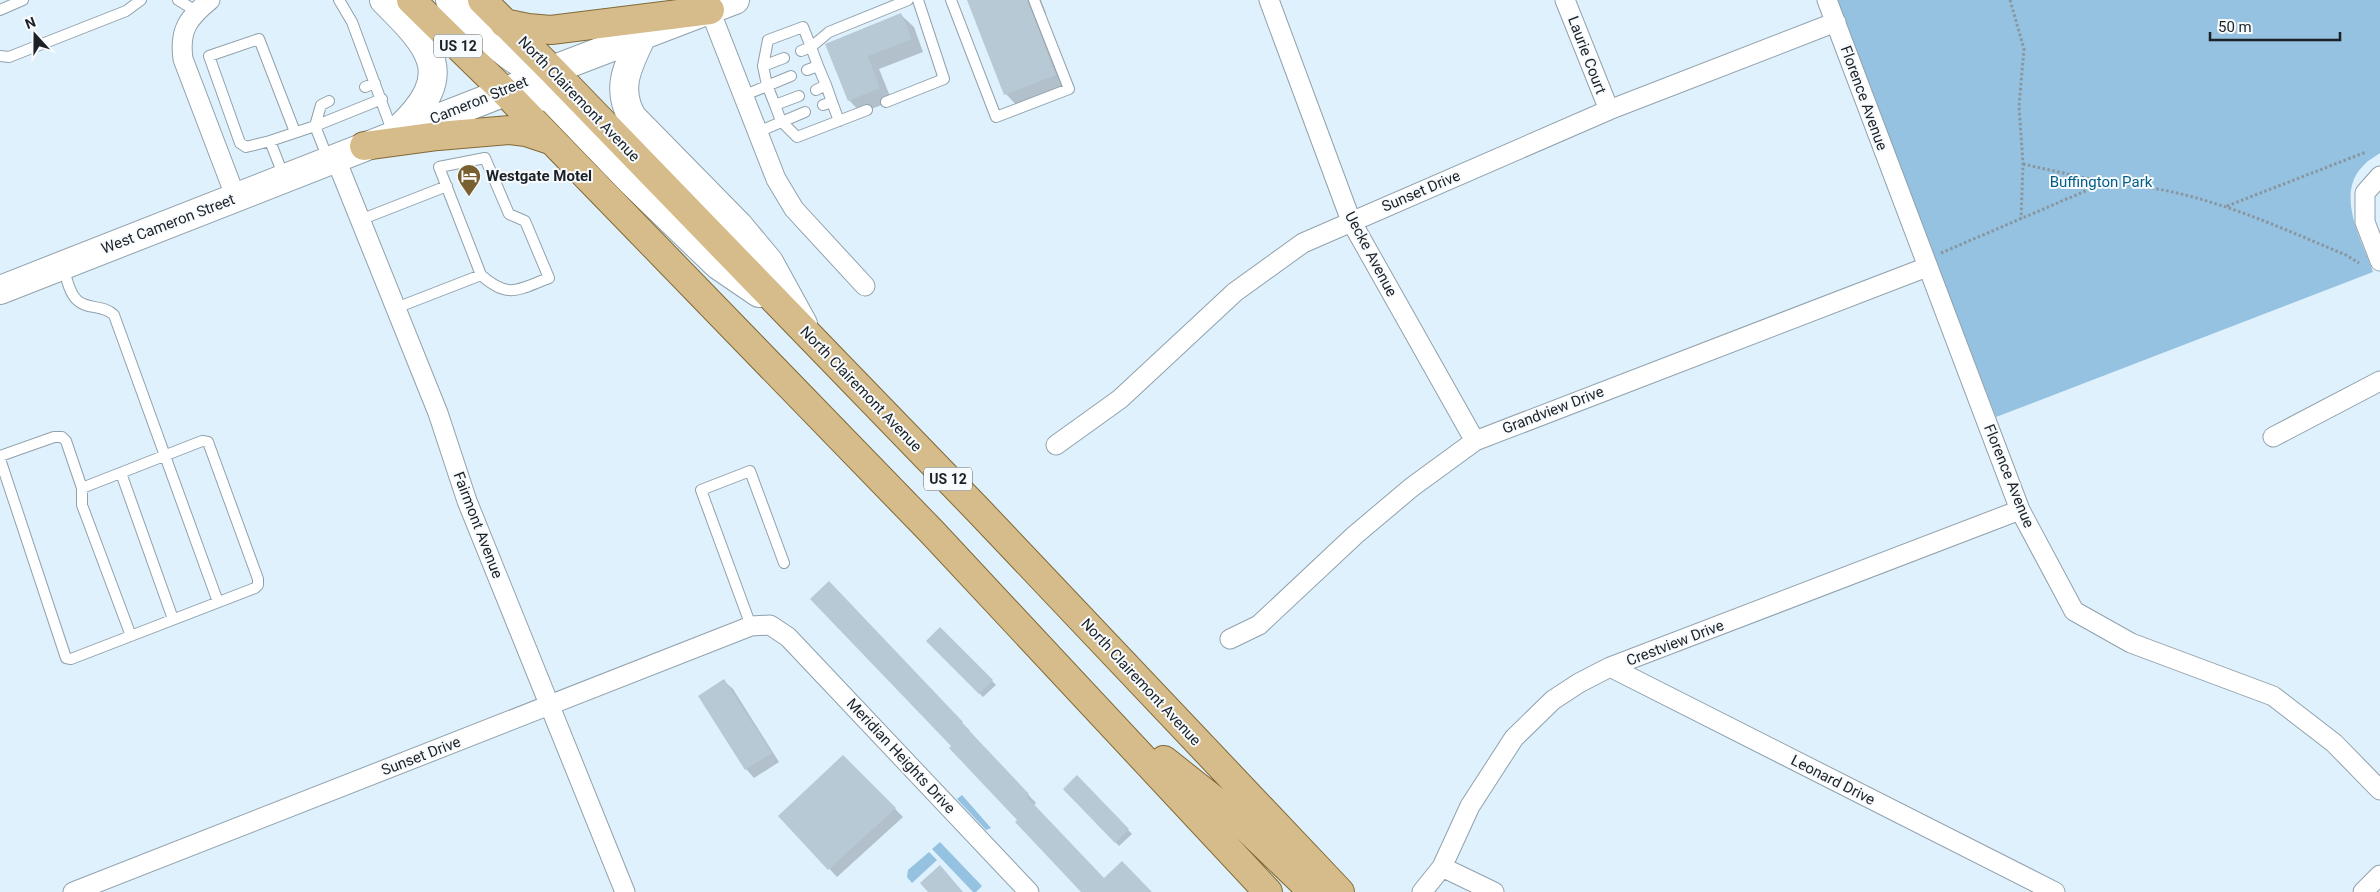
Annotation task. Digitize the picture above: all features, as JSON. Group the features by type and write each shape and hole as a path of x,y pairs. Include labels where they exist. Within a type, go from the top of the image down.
{"main road":[{"path":"384,0 417,33 429,50 433,75 430,91 424,102 412,117 393,134"},
{"name":"US 12","path":"411,0 553,141 932,532 1107,717 1268,892"},
{"path":"450,0 503,50 518,61 532,68 552,70"},
{"name":"North Clairemont Avenue","path":"482,0 979,511 1340,892"},
{"name":"Cameron Street","path":"331,158 505,92 552,70 642,36 708,5 736,0"},
{"path":"504,23 551,30 708,5"},
{"path":"642,36 626,72 623,91 625,105 632,117 739,226 769,262 810,336"},
{"path":"505,92 525,90 552,99 633,184 718,265 787,313"},
{"path":"364,146 438,136 510,130 526,132 553,141"},
{"name":"West Cameron Street","path":"0,290 236,198 331,158"},
{"path":"1107,717 1232,814 1313,892"}],"street":[{"name":"Uecke Avenue","path":"1269,0 1351,221 1475,441"},
{"name":"Laurie Court","path":"1565,0 1609,110"},
{"name":"Florence Avenue","path":"1827,0 2020,510 2074,611 2131,643 2273,696 2334,744 2380,790"},
{"path":"708,5 776,179 794,209 865,286"},
{"path":"203,6 188,20 181,42 183,59 236,198"},
{"name":"Sunset Drive","path":"1056,445 1120,398 1235,292 1303,243 1609,110 1836,22"},
{"name":"Fairmont Avenue","path":"331,158 360,220 396,308 438,413 467,501 548,706 625,892"},
{"path":"2380,176 2365,193 2365,222 2380,261"},
{"name":"Grandview Drive","path":"1230,639 1259,625 1355,535 1412,487 1475,441 1926,264"},
{"path":"2273,437 2380,380"},
{"name":"Crestview Drive","path":"1422,892 1442,867 1470,806 1514,738 1553,700 1579,683 1610,667 2020,510"},
{"name":"Sunset Drive","path":"73,892 751,626 770,625"},
{"name":"Meridian Heights Drive","path":"770,625 788,637 1029,892"},
{"name":"Leonard Drive","path":"1610,667 2055,892"},
{"path":"1442,867 1494,892"},
{"path":"2363,892 2380,875"}],"lane":[{"path":"0,10 23,0"},
{"path":"0,56 9,57 126,11 141,0"},
{"path":"178,0 203,6"},
{"path":"339,0 352,22 370,85 382,99 393,134"},
{"path":"806,49 829,32 908,0"},
{"path":"886,102 944,79 918,0"},
{"path":"951,0 996,117 1069,89 1034,0"},
{"path":"839,121 827,103 826,85 818,66 806,49 804,27 768,40 763,66 767,85 781,120 798,136 839,121 867,110"},
{"path":"295,132 258,39 209,56 240,142 246,147 315,126 382,99"},
{"path":"763,66 784,58"},
{"path":"807,70 818,66"},
{"path":"744,95 791,76"},
{"path":"816,90 826,85"},
{"path":"776,106 799,96"},
{"path":"329,101 321,105 315,126 331,158"},
{"path":"758,132 781,120 805,112"},
{"path":"270,141 284,177"},
{"path":"485,158 509,214 525,221 550,278 513,291 495,287 482,275 446,186 439,167 485,158"},
{"path":"360,220 446,186"},
{"path":"62,265 78,302 84,305 108,309 114,315 218,602"},
{"path":"396,308 482,275"},
{"path":"82,488 202,441 208,442 258,579 258,585 254,588 173,620 71,659 64,656 0,458 54,437 62,437 66,441 82,488 82,505 131,636"},
{"path":"751,626 701,490 750,471 784,563"},
{"path":"121,473 173,620"}],"path":[{"path":"2010,0 2024,49 2019,106 2023,164 2021,218"},
{"path":"2227,206 2366,152"},
{"path":"2023,164 2104,183 2128,184 2227,206 2346,255 2359,263"},
{"path":"1926,264 2021,218 2104,183"}],"green space":[{"name":"Buffington Park","path":"1836,0 2380,0 2380,153 2366,163 2355,176 2351,189 2353,217 2373,272 1996,417"},
{"path":"962,795 991,828 986,830 957,799"},
{"path":"940,842 982,886 976,892 973,892 932,849"},
{"path":"929,852 937,860 912,883 907,877 908,870"}],"building":[{"path":"967,0 1027,0 1056,75 1004,95"},
{"path":"901,13 912,39 868,56 880,88 848,101 825,44"},
{"path":"829,581 963,722 1029,794 1026,796 1104,878 1122,861 1152,892 1081,892 949,748 951,746 810,599"},
{"path":"940,627 993,680 979,694 926,641"},
{"path":"724,679 772,753 745,770 698,696"},
{"path":"843,755 896,808 828,870 778,816"},
{"path":"1077,775 1129,829 1115,843 1063,789"},
{"path":"940,865 963,892 928,892 920,883"}],"place":[{"name":"Westgate Motel","path":"469,197"}]}
